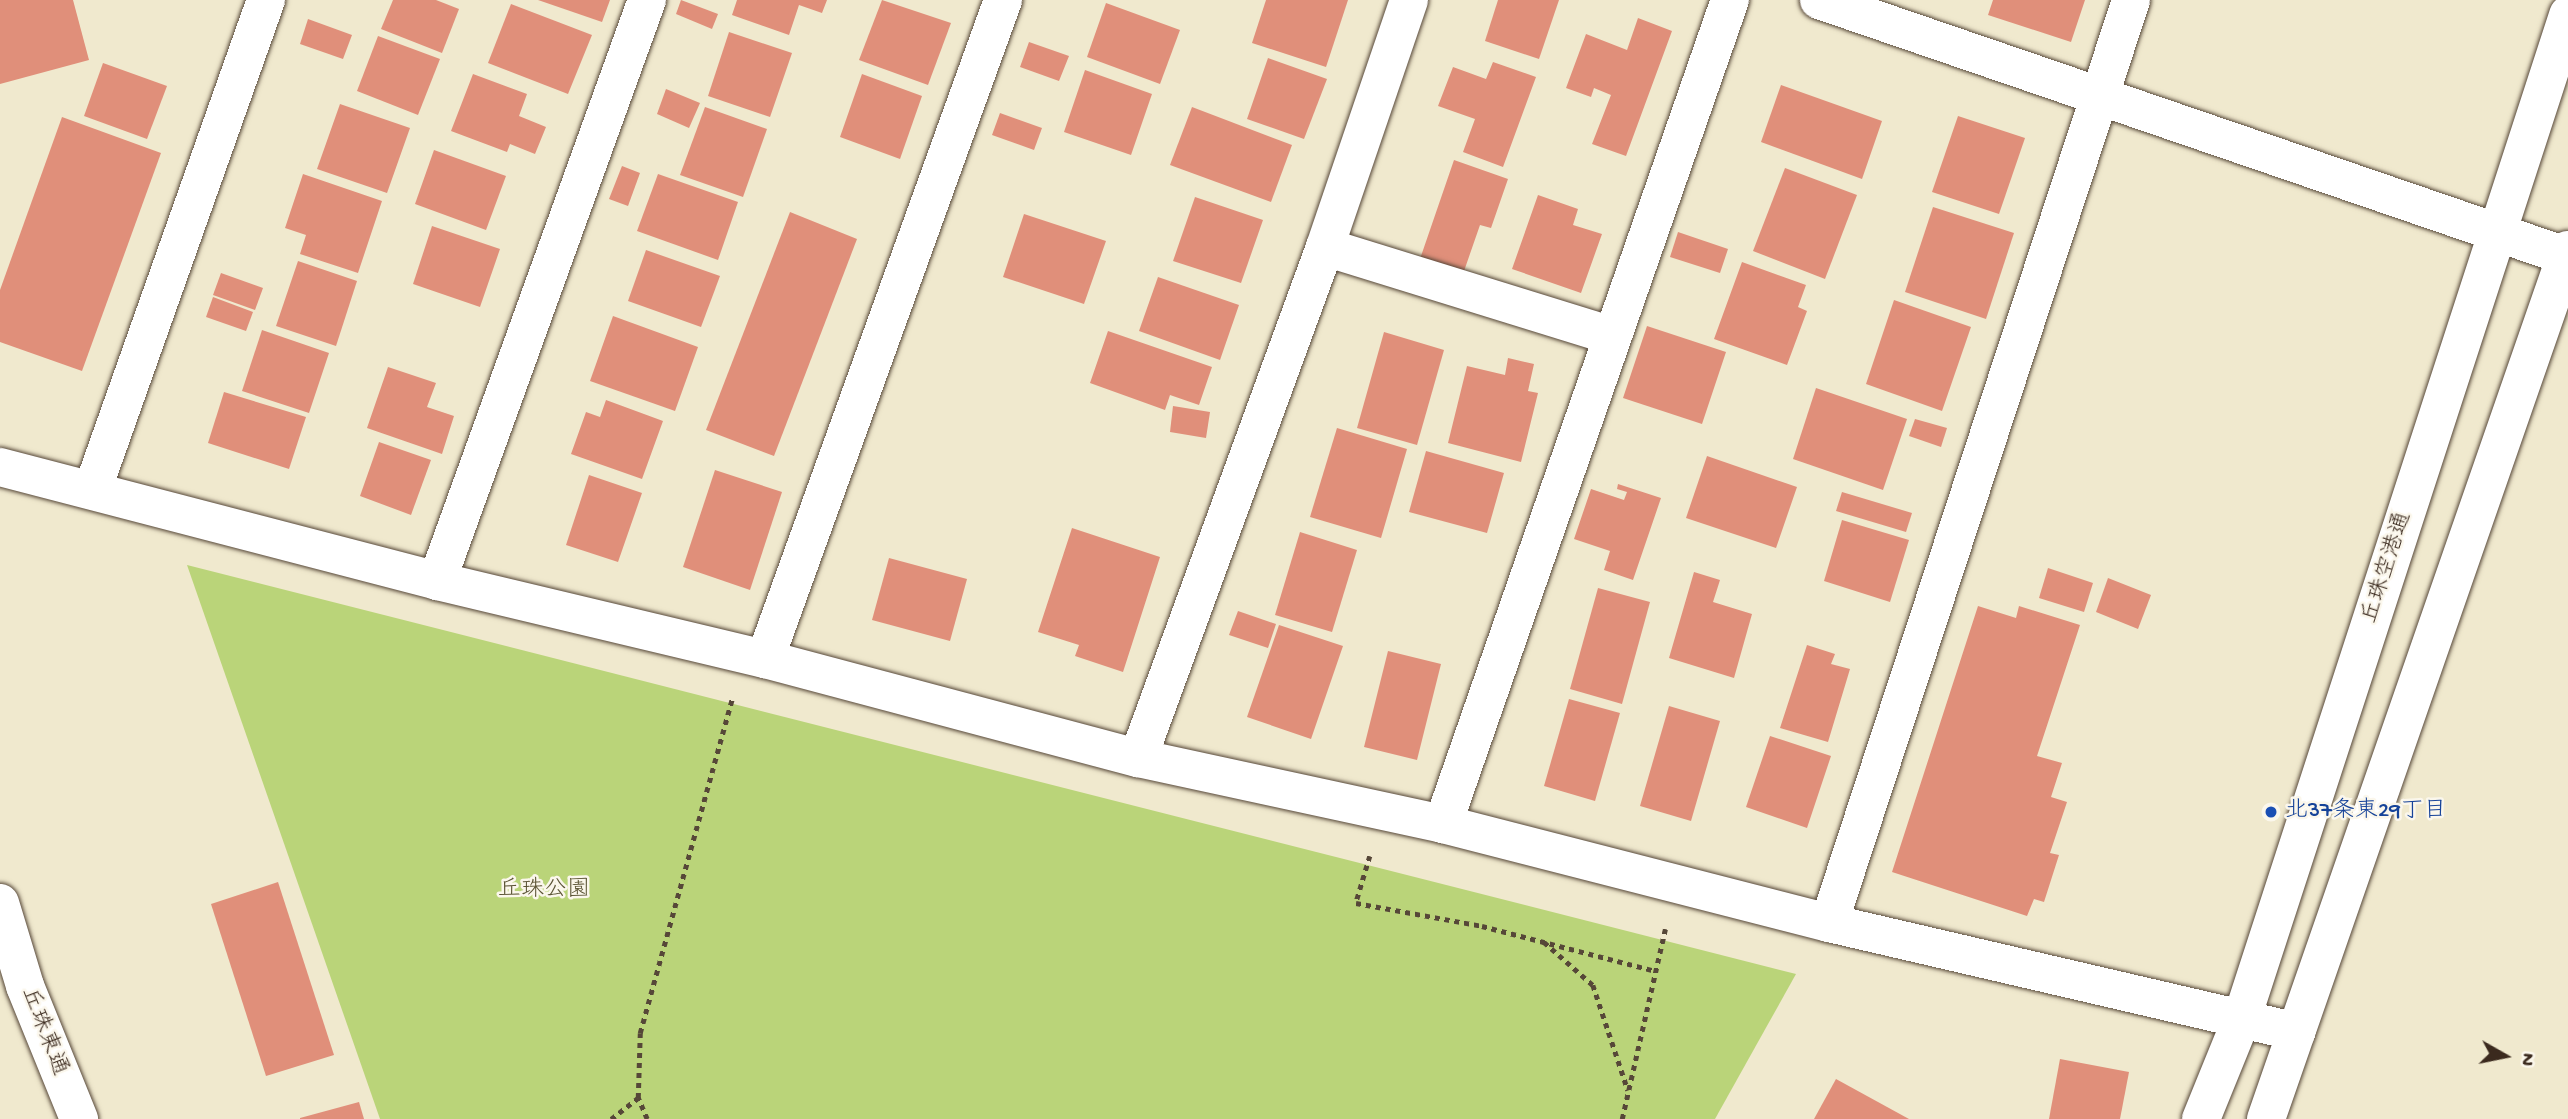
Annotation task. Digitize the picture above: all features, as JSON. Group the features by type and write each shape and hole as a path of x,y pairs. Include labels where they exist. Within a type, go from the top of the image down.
{"street":[{"path":"93,488 266,0"},
{"path":"437,581 647,0"},
{"path":"765,659 1003,0"},
{"path":"1138,758 1325,247 1409,0"},
{"path":"1443,824 1730,0"},
{"path":"1819,0 2498,232 2567,253 2266,1119"},
{"path":"1829,923 2131,0"},
{"name":"丘珠空港通","path":"2201,1119 2242,1018 2568,15"},
{"path":"1325,247 1613,336"},
{"path":"0,467 93,488 437,581 765,659 1138,758 1443,824 1829,923 2296,1032"},
{"name":"丘珠東通","path":"0,903 25,986 79,1119"}],"path":[{"path":"647,1119 638,1098 640,1033 733,694"},
{"path":"1370,855 1356,903 1543,942 1656,971"},
{"path":"1622,1119 1665,929"},
{"path":"1543,942 1593,985 1628,1091"},
{"path":"611,1119 638,1098"}],"green space":[{"name":"丘珠公園","path":"187,565 1796,974 1715,1119 380,1119"}],"building":[{"path":"0,0 73,0 89,60 0,84"},
{"path":"393,0 436,0 459,9 442,53 381,29"},
{"path":"538,0 610,0 602,22"},
{"path":"681,0 718,14 712,29 676,14"},
{"path":"737,0 827,0 822,13 799,5 789,35 732,15"},
{"path":"882,0 951,23 928,85 859,60"},
{"path":"1266,0 1348,0 1326,67 1252,43"},
{"path":"1498,0 1559,0 1539,59 1485,41"},
{"path":"1993,0 2085,0 2071,42 1988,15"},
{"path":"1106,3 1180,30 1160,84 1087,57"},
{"path":"511,4 592,35 568,94 488,63"},
{"path":"1638,18 1672,31 1626,156 1592,144 1611,95 1594,88 1591,97 1566,88 1586,34 1627,50"},
{"path":"308,19 352,35 343,59 300,44"},
{"path":"729,32 792,53 770,117 708,96"},
{"path":"378,36 440,59 418,115 357,91"},
{"path":"1029,42 1069,56 1059,81 1020,67"},
{"path":"1268,58 1327,79 1304,139 1247,119"},
{"path":"1493,62 1536,77 1503,167 1463,152 1475,119 1438,106 1453,67 1486,79"},
{"path":"103,63 167,86 147,139 84,116"},
{"path":"1085,70 1152,94 1131,155 1064,132"},
{"path":"473,74 527,94 519,116 546,127 535,154 510,144 507,152 451,131"},
{"path":"862,74 922,96 900,159 840,137"},
{"path":"1781,85 1882,121 1862,179 1761,142"},
{"path":"666,89 700,103 689,128 657,114"},
{"path":"340,104 410,128 387,193 317,169"},
{"path":"705,107 767,129 743,197 680,175"},
{"path":"1192,107 1292,145 1271,202 1170,165"},
{"path":"1000,113 1042,128 1034,150 992,135"},
{"path":"1958,116 2025,138 1999,214 1932,192"},
{"path":"62,117 161,153 82,371 0,342 0,290"},
{"path":"434,150 506,176 486,230 415,204"},
{"path":"1454,160 1508,179 1491,228 1480,225 1463,274 1420,259"},
{"path":"622,166 640,173 628,206 609,199"},
{"path":"1785,168 1857,195 1825,279 1753,251"},
{"path":"303,174 382,201 358,273 300,254 306,235 285,228"},
{"path":"658,174 738,202 718,260 637,231"},
{"path":"1538,195 1578,209 1573,225 1602,234 1581,293 1512,269"},
{"path":"1195,197 1263,220 1241,283 1173,261"},
{"path":"1933,207 2014,233 1986,319 1905,292"},
{"path":"790,212 857,239 774,456 706,430"},
{"path":"1024,214 1106,241 1084,304 1003,277"},
{"path":"432,226 500,249 480,307 413,284"},
{"path":"1678,232 1728,249 1720,273 1670,257"},
{"path":"646,250 720,276 701,327 628,301"},
{"path":"298,261 357,281 336,346 276,326"},
{"path":"1742,262 1806,285 1798,307 1807,311 1787,365 1714,339"},
{"path":"221,273 263,288 255,310 213,295"},
{"path":"1158,277 1239,305 1220,360 1139,331"},
{"path":"213,297 253,312 246,331 206,317"},
{"path":"1894,300 1971,327 1942,411 1866,384"},
{"path":"613,316 698,347 675,411 590,381"},
{"path":"1647,326 1726,352 1702,424 1623,398"},
{"path":"262,330 329,353 309,413 242,391"},
{"path":"1108,331 1212,367 1199,405 1170,395 1165,410 1090,383"},
{"path":"1384,332 1444,350 1417,445 1357,428"},
{"path":"1508,358 1534,364 1528,391 1538,393 1521,462 1448,443 1467,366 1505,375"},
{"path":"388,367 436,383 427,407 454,416 442,454 367,428"},
{"path":"1816,388 1907,419 1883,490 1793,459"},
{"path":"224,392 306,417 289,469 208,443"},
{"path":"606,400 663,421 642,479 571,454 586,412 600,417"},
{"path":"1173,406 1210,412 1206,438 1170,432"},
{"path":"1915,419 1947,428 1941,447 1909,436"},
{"path":"1337,428 1407,449 1381,538 1310,517"},
{"path":"379,442 431,460 411,515 360,496"},
{"path":"1426,451 1504,473 1487,533 1409,512"},
{"path":"1707,456 1797,487 1776,548 1686,518"},
{"path":"715,470 782,492 750,590 683,567"},
{"path":"589,475 642,493 618,562 566,545"},
{"path":"1618,484 1661,498 1633,580 1604,570 1610,551 1574,539 1591,489 1624,500 1627,492 1617,489"},
{"path":"1842,492 1912,513 1906,532 1836,511"},
{"path":"1842,520 1909,540 1890,602 1824,581"},
{"path":"1072,528 1160,557 1123,672 1075,656 1079,645 1038,632"},
{"path":"1300,532 1357,550 1332,632 1275,615"},
{"path":"889,558 967,579 950,641 872,620"},
{"path":"2048,568 2093,583 2084,612 2039,598"},
{"path":"1694,572 1720,580 1713,602 1752,614 1734,678 1669,658"},
{"path":"2108,578 2151,595 2138,629 2096,612"},
{"path":"1598,588 1650,602 1622,704 1570,689"},
{"path":"1978,606 2016,618 2019,606 2080,625 2037,756 2062,763 2051,797 2067,802 2050,853 2059,855 2044,902 2034,899 2027,916 1892,872"},
{"path":"1238,611 1276,624 1268,648 1229,635"},
{"path":"1279,625 1343,646 1311,739 1247,717"},
{"path":"1807,645 1835,654 1831,664 1850,669 1828,742 1780,728"},
{"path":"1388,651 1441,664 1417,760 1364,747"},
{"path":"1569,699 1620,713 1595,801 1544,786"},
{"path":"1669,706 1720,721 1691,821 1640,806"},
{"path":"1770,736 1831,756 1807,828 1746,807"},
{"path":"278,882 334,1055 266,1076 211,904"},
{"path":"2060,1059 2129,1072 2120,1119 2049,1119"},
{"path":"1836,1079 1909,1119 1814,1119"},
{"path":"359,1102 364,1119 300,1119 300,1118"}],"place":[{"name":"北37条東29丁目","path":"2271,812"}]}
